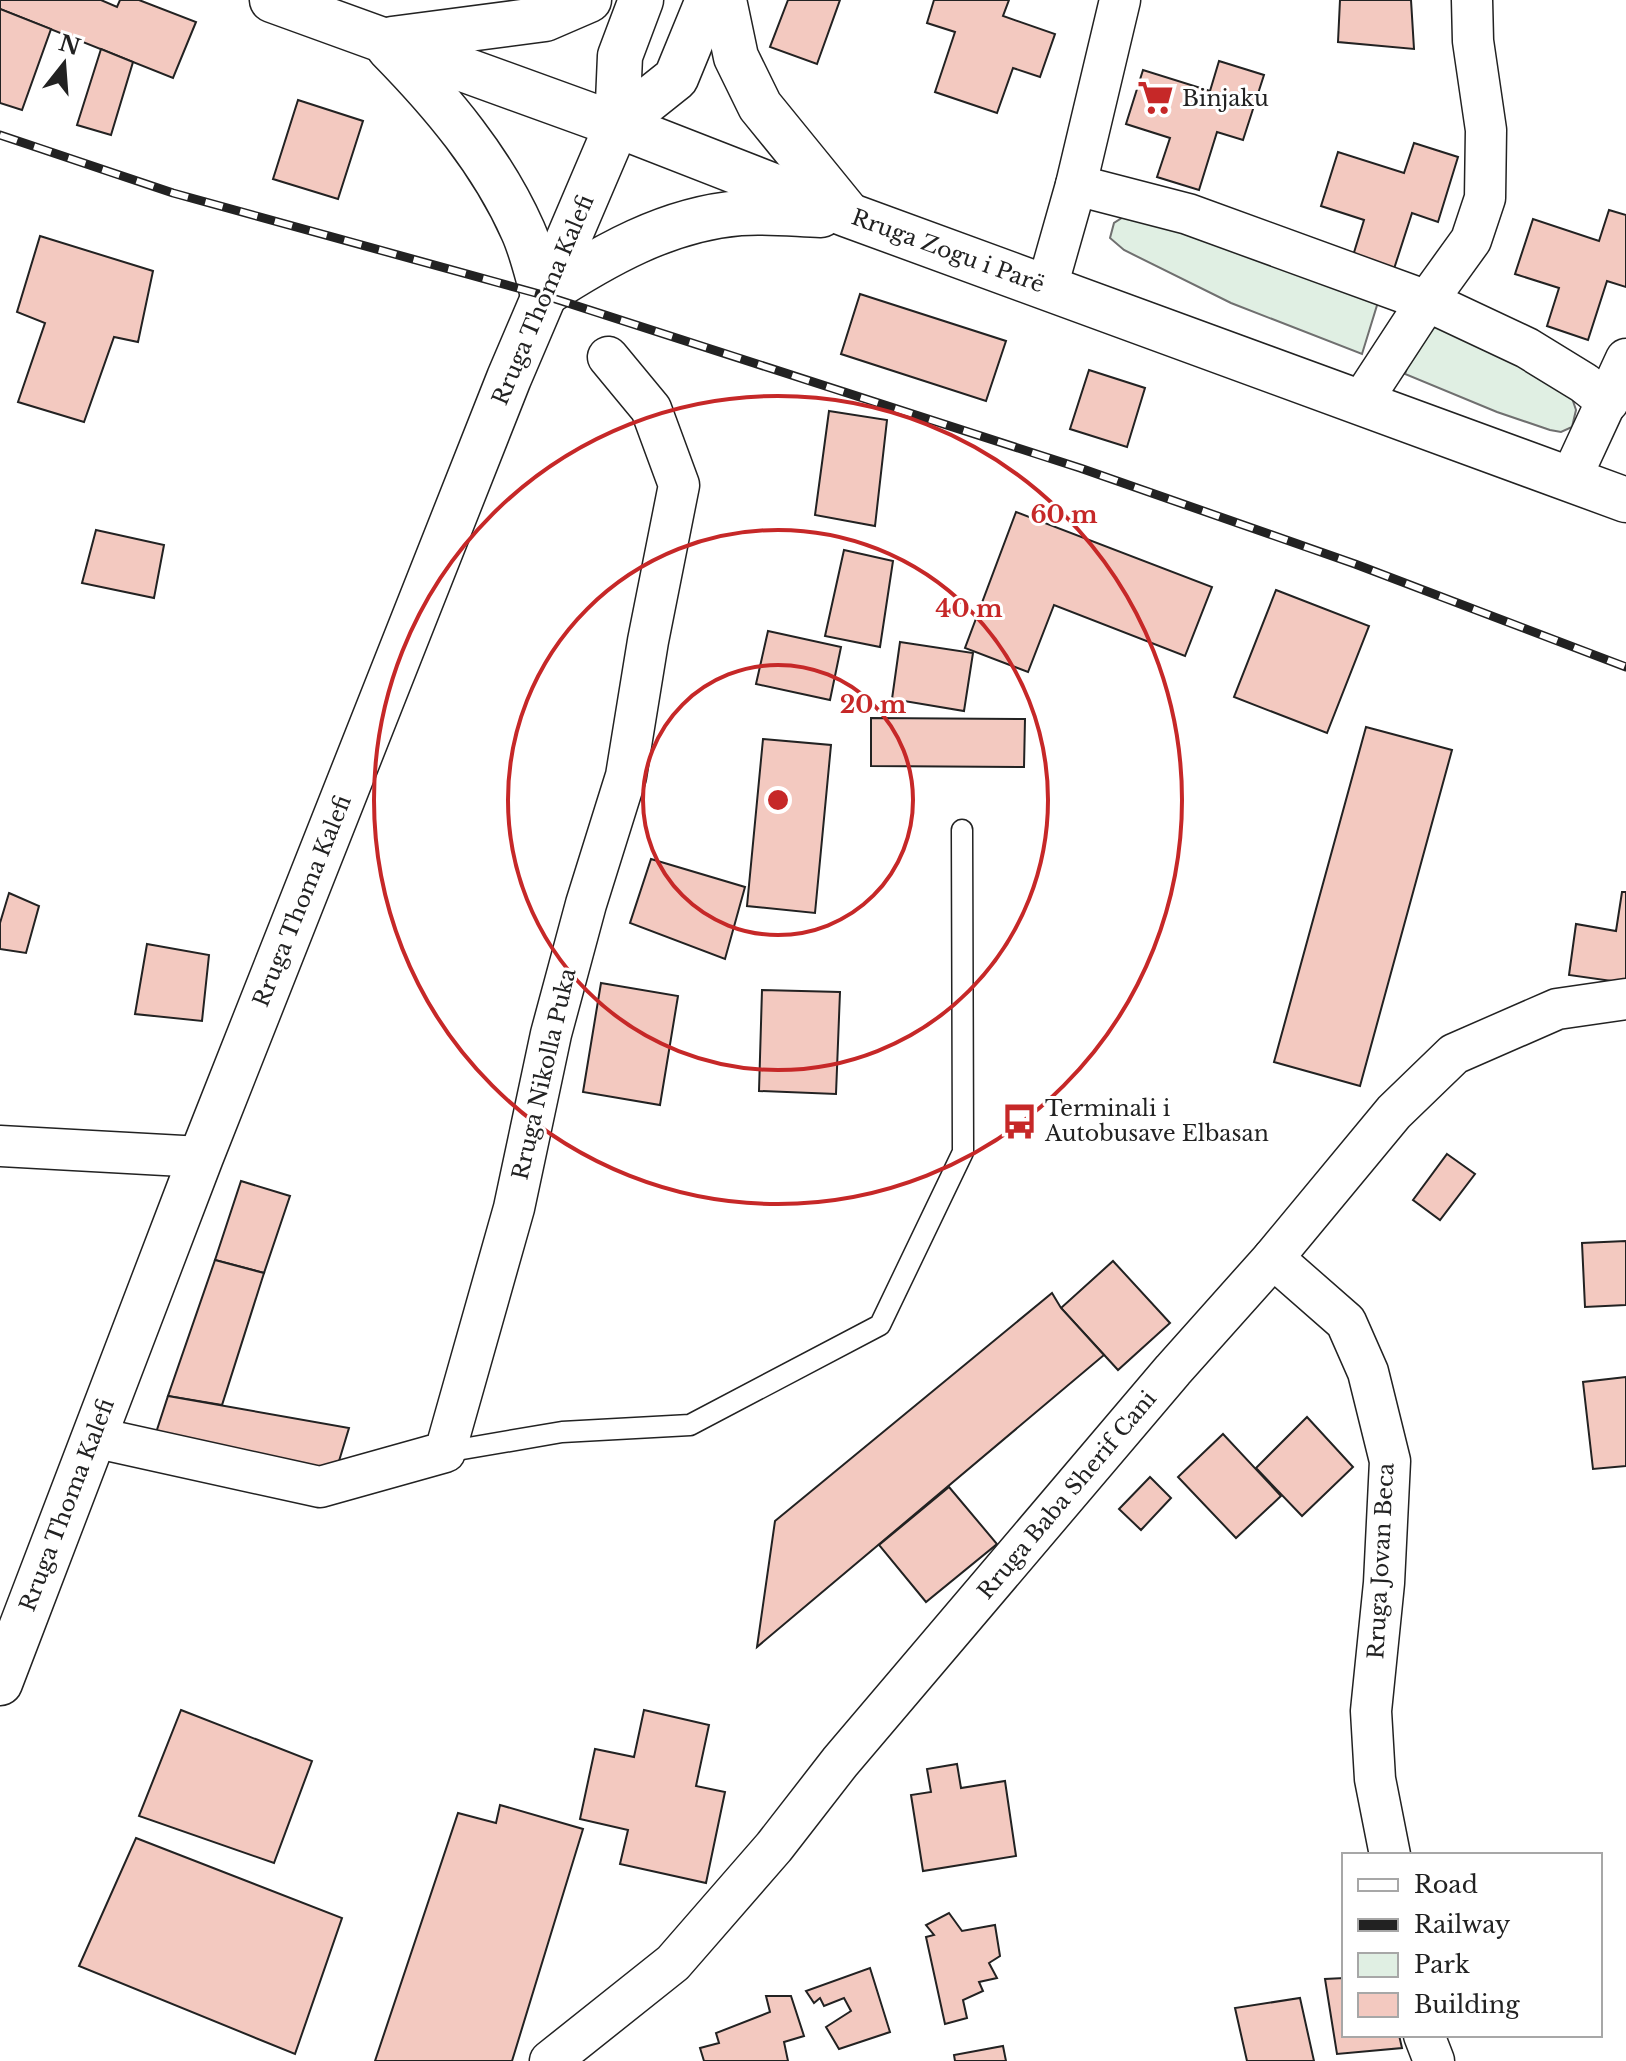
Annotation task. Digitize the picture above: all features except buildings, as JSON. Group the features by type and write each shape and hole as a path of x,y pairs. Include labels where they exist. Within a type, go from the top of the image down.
{"main road":[{"name":"Rruga Zogu i Parë","path":"272,0 1626,500"},
{"path":"382,41 545,19 589,0"},
{"name":"Rruga Thoma Kalefi","path":"0,1683 201,1157 543,295 617,125 620,56 641,0"},
{"name":"Rruga Thoma Kalefi","path":"617,125 676,78 708,0"},
{"path":"724,0 736,57 760,106 848,215"},
{"path":"382,41 437,98 494,177 524,232 543,295 600,258 665,229 739,213 848,215"}],"street":[{"path":"1047,287 1076,185 1120,0"},
{"path":"1361,402 1471,240 1485,198 1486,130 1473,41 1472,0"},
{"path":"1076,185 1188,214 1427,301 1527,348 1584,383 1608,402"},
{"name":"Rruga Nikolla Puka","path":"445,1452 514,1208 551,1034 586,904 626,776 648,641 679,485 651,409 608,357"},
{"path":"1570,480 1626,359"},
{"name":"Rruga Baba Sherif Cani","path":"550,2061 673,1963 774,1847 840,1762 1273,1258 1394,1112 1454,1054 1557,1009 1626,999"},
{"path":"0,1146 201,1157"},
{"name":"Rruga Jovan Beca","path":"1273,1258 1346,1322 1368,1372 1390,1461 1384,1583 1371,1711 1375,1779 1390,1853"},
{"path":"93,1437 320,1487 445,1452"},
{"path":"1425,2037 1434,2061"}],"lane":[{"path":"445,1452 562,1432 690,1425 880,1325 963,1152 962,830"}],"green space":[{"path":"1128,214 1378,302 1362,354 1231,303 1124,250 1110,238 1114,223"},
{"path":"1424,320 1481,341 1571,395 1576,410 1572,427 1561,432 1550,430 1405,374"}],"railway":[{"path":"0,135 173,193 543,295 1080,468 1355,564 1626,667"}],"place":[{"name":"Binjaku","path":"1156,98"},
{"name":"Terminali i Autobusave Elbasan","path":"1019,1121"}]}
